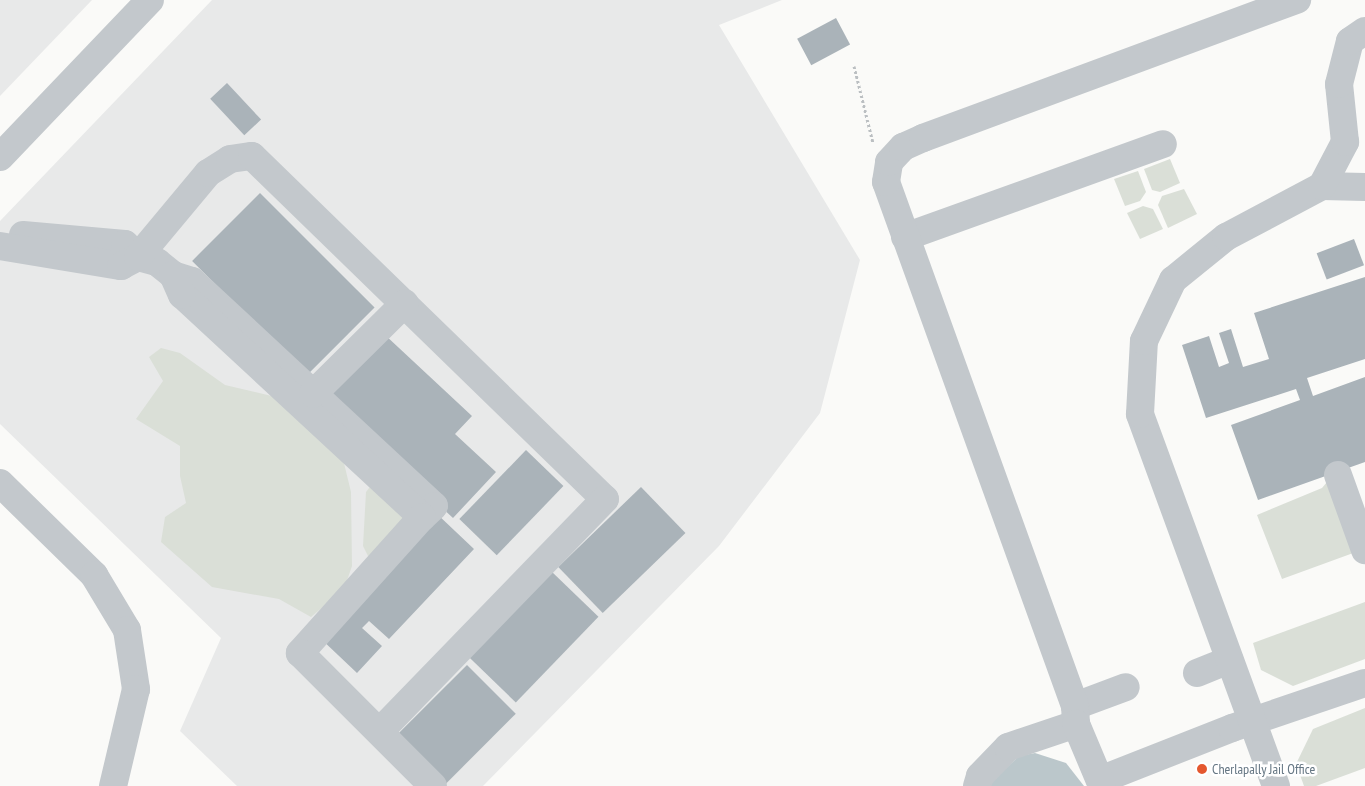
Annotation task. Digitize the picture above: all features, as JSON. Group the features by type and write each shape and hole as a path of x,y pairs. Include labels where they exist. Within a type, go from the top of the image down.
{"street":[{"path":"0,157 150,0"},
{"path":"1297,0 923,138 904,147 889,162 886,182 1101,783 1253,722 1365,683"},
{"path":"1322,186 1345,142 1339,84 1350,41 1365,30"},
{"path":"905,237 1163,144"},
{"path":"0,246 121,266 138,257 208,173 230,159 252,156 605,499 380,731"},
{"path":"1276,786 1140,414 1144,341 1173,280 1226,237 1322,186 1365,187"},
{"path":"0,234 125,244 138,257 157,262 173,275 192,281 434,506 300,653 433,786"},
{"path":"173,275 182,295 422,517"},
{"path":"314,394 405,303"},
{"path":"1338,475 1365,550"},
{"path":"0,483 94,575 126,630 136,688 113,786"},
{"path":"1197,673 1230,660"},
{"path":"978,786 980,776 1008,747 1076,715 1126,687"}],"path":[{"path":"854,66 875,152 889,162"}],"shaded area":[{"path":"0,0 92,0 0,96"},
{"path":"212,0 782,0 719,25 860,260 820,413 719,546 483,786 237,786 180,731 221,638 0,424 0,221"},
{"path":"1170,159 1180,183 1160,192 1152,190 1144,169"},
{"path":"1138,171 1146,192 1140,201 1125,206 1114,179"},
{"path":"1184,189 1197,214 1168,228 1158,205 1162,196"},
{"path":"1143,206 1153,209 1163,229 1140,239 1127,213"},
{"path":"161,348 180,353 225,385 280,398 343,459 351,492 352,566 344,589 311,617 279,599 212,587 161,542 165,517 186,503 180,476 180,446 136,419 163,381 149,357"},
{"path":"1327,482 1356,552 1282,579 1257,515 1322,488"},
{"path":"373,483 407,519 369,558 363,546 366,492"},
{"path":"1365,602 1365,659 1293,686 1261,670 1253,643"},
{"path":"1365,708 1365,768 1316,786 1304,786 1296,764 1313,729"},
{"path":"1035,753 1066,763 1084,786 987,786 1019,756"}],"building":[{"path":"836,18 850,44 811,65 797,39"},
{"path":"227,83 261,120 244,135 210,99"},
{"path":"260,193 375,308 307,375 192,261"},
{"path":"1354,239 1364,265 1327,279 1317,253"},
{"path":"1365,277 1365,359 1307,378 1313,396 1365,377 1365,462 1258,500 1231,425 1300,400 1296,389 1206,418 1182,345 1209,336 1219,367 1229,363 1219,333 1231,329 1243,367 1269,359 1254,313"},
{"path":"384,334 472,416 455,434 496,472 453,518 324,398"},
{"path":"526,450 563,486 497,555 459,519"},
{"path":"641,487 685,533 603,613 558,567"},
{"path":"436,513 474,549 389,639 369,621 362,628 382,646 357,673 319,637"},
{"path":"551,571 598,617 516,702 468,657"},
{"path":"467,665 516,714 444,786 395,737"}],"place":[{"name":"Cherlapally Jail Office","path":"1202,769"}]}
